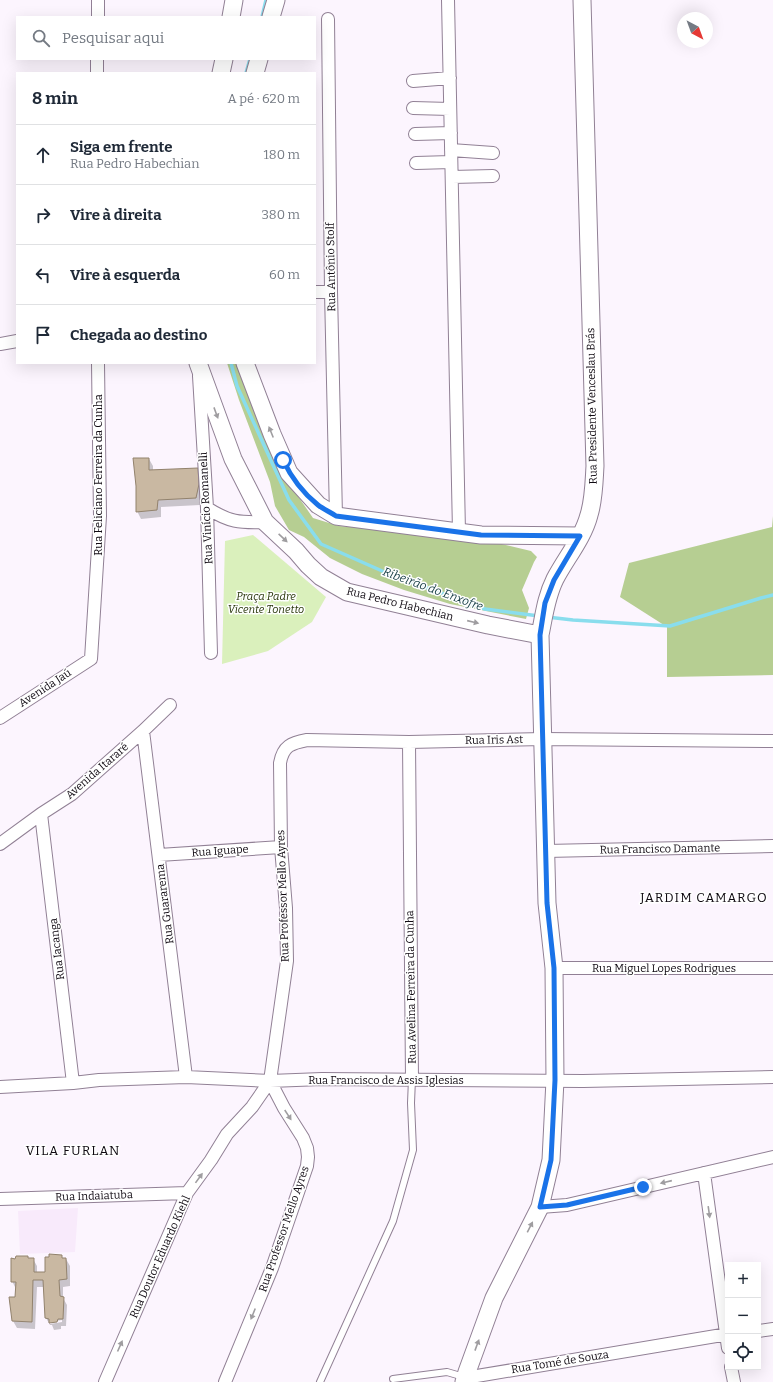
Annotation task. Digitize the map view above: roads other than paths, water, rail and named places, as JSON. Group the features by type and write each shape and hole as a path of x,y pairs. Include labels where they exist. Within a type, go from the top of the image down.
{"street":[{"path":"98,0 98,16"},
{"path":"231,16 234,0"},
{"path":"271,16 276,0"},
{"path":"448,0 459,532"},
{"name":"Rua Presidente Venceslau Brás","path":"465,1380 494,1298 540,1207 551,1160 555,1080 554,968 547,903 541,629 545,603 554,580 580,536 589,515 593,496 595,466 582,0"},
{"name":"Rua Antônio Stolf","path":"328,19 331,292 336,516"},
{"path":"97,60 97,72"},
{"path":"222,72 224,60"},
{"path":"255,72 259,60"},
{"path":"413,81 450,78"},
{"path":"413,108 450,109"},
{"path":"415,134 451,133"},
{"path":"416,163 451,156 493,153"},
{"path":"452,177 493,176"},
{"path":"316,292 331,292"},
{"path":"0,344 16,341"},
{"name":"Rua Feliciano Ferreira da Cunha","path":"91,659 100,516 98,364"},
{"name":"Rua Vinício Romanelli","path":"198,364 207,508 211,653"},
{"name":"Rua Pedro Habechian","path":"198,364 233,459 265,522 296,551 312,569 321,576 347,592 441,615 541,629"},
{"path":"245,364 272,434 289,473 318,505 336,516 481,535 580,536"},
{"path":"207,508 222,518 232,521 242,523 265,522"},
{"name":"Avenida Jaú","path":"0,718 91,659"},
{"name":"Avenida Itararé","path":"0,844 41,814 72,794 170,705"},
{"name":"Rua Guararema","path":"143,731 186,1077"},
{"name":"Rua Iris Ast","path":"288,747 296,742 307,740 409,742 543,739 773,741"},
{"name":"Rua Avelina Ferreira da Cunha","path":"409,742 412,1079"},
{"name":"Rua Professor Mello Ayres","path":"225,1382 272,1268 308,1161 307,1148 303,1138 284,1108 270,1081 287,961 286,908 281,847 280,764 282,755 288,747"},
{"name":"Rua Iacanga","path":"41,814 73,1083"},
{"name":"Rua Francisco Damante","path":"546,851 773,846"},
{"name":"Rua Iguape","path":"159,854 281,847"},
{"name":"Rua Miguel Lopes Rodrigues","path":"554,968 773,968"},
{"name":"Rua Francisco de Assis Iglesias","path":"0,1088 99,1080 186,1077 270,1081 322,1079 583,1081 773,1077"},
{"name":"Rua Doutor Eduardo Kiehl","path":"105,1382 187,1193 228,1134 252,1107 270,1081"},
{"path":"540,1207 567,1205 773,1157"},
{"path":"704,1173 725,1320"},
{"name":"Rua Indaiatuba","path":"0,1199 187,1193"},
{"path":"761,1331 773,1329"},
{"name":"Rua Tomé de Souza","path":"465,1380 725,1334"},
{"path":"732,1370 734,1382"}],"lane":[{"name":"Rua Avelina Ferreira da Cunha","path":"320,1382 393,1221 413,1150 410,1103 412,1079"},
{"name":"Rua Tomé de Souza","path":"393,1379 448,1372 465,1380"}],"waterway":[{"name":"Ribeirão do Enxofre","path":"262,16 266,0"},
{"name":"Ribeirão do Enxofre","path":"246,72 250,60"},
{"name":"Ribeirão do Enxofre","path":"231,364 237,386 289,500 321,544 389,574 485,609 539,616"},
{"name":"Ribeirão do Enxofre","path":"547,617 670,626 773,595"}],"district":[{"name":"JARDIM CAMARGO","path":"704,897"},
{"name":"VILA FURLAN","path":"73,1150"}],"park label":[{"name":"Praça Padre Vicente Tonetto","path":"266,602"}]}
